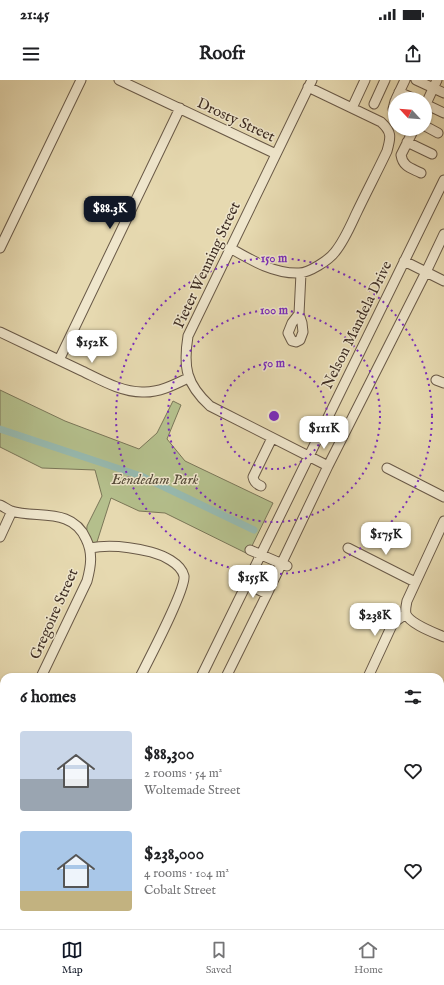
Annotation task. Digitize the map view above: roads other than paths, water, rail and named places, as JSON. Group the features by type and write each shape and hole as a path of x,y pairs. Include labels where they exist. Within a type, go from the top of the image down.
{"street":[{"path":"0,248 81,80"},
{"name":"Drosty Street","path":"119,80 276,154"},
{"path":"352,108 365,80"},
{"path":"374,104 385,80"},
{"path":"399,92 405,80"},
{"path":"416,80 435,84 444,93"},
{"path":"230,248 272,269 288,273 301,273 319,265 335,253 344,238 387,151 391,138 388,128 381,122 352,108 310,84"},
{"name":"Pieter Wenning Street","path":"310,84 188,336 186,348 188,378 199,396 210,406 328,466"},
{"path":"59,360 180,108"},
{"path":"432,108 444,113"},
{"path":"432,130 438,133"},
{"path":"410,136 401,155 403,162 404,165 421,173"},
{"path":"407,142 432,154"},
{"name":"Nelson Mandela Drive","path":"203,673 444,180"},
{"path":"228,673 267,594 284,565 328,466 444,234"},
{"path":"404,261 444,281"},
{"path":"299,314 301,273"},
{"path":"0,332 130,392 144,393 158,390 188,378"},
{"path":"261,486 254,481 253,477 272,438"},
{"path":"387,468 444,497"},
{"name":"Gregoire Street","path":"0,505 12,511 59,517 70,521 81,530 90,548 90,569 87,581 43,673"},
{"path":"0,537 12,511"},
{"path":"444,521 406,601 405,608 406,614 410,620 444,637"},
{"path":"90,548 112,546 138,549 157,554 174,563 181,570 184,577 180,595 142,673"},
{"path":"348,548 416,582"},
{"path":"250,550 284,565"},
{"path":"247,584 267,594"},
{"path":"369,673 393,623 406,614"}],"waterway":[{"path":"0,429 141,476 254,530"}],"park label":[{"name":"Eendedam Park","path":"155,479"}]}
